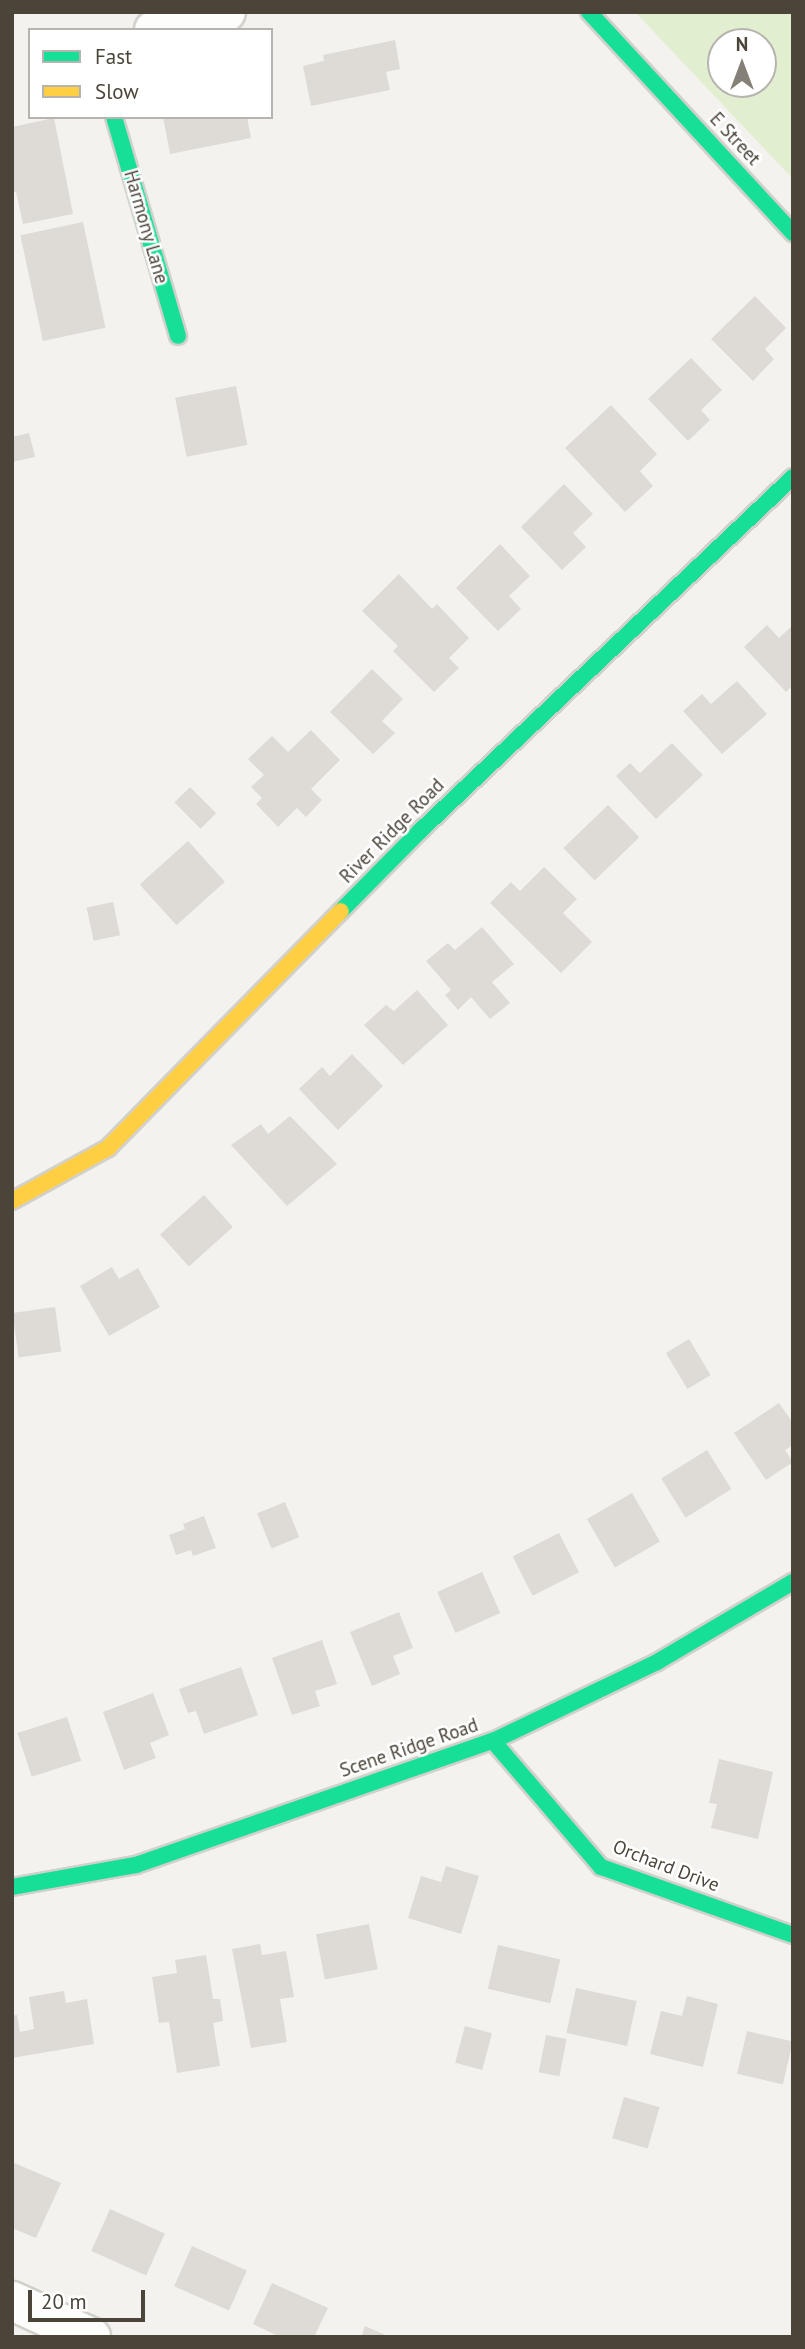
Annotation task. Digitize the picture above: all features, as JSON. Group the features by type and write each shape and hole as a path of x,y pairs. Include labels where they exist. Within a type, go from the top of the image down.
{"street":[{"path":"162,28 226,12"},
{"name":"E Street","path":"589,12 793,233"},
{"name":"Harmony Lane","path":"115,119 178,337"},
{"name":"River Ridge Road","path":"12,1201 108,1148 420,831 793,477"},
{"name":"Scene Ridge Road","path":"12,1888 136,1865 493,1741 657,1662 793,1582"},
{"name":"Orchard Drive","path":"493,1741 601,1867 793,1935"},
{"path":"12,2301 91,2337"}],"green space":[{"path":"635,12 793,12 793,179 716,98 777,98 777,28 707,28 707,88"}],"building":[{"path":"395,40 400,69 386,72 390,90 311,106 303,66 324,61 323,55"},
{"path":"54,119 73,214 23,224 16,192 12,193 12,127"},
{"path":"163,119 247,119 251,138 170,154"},
{"path":"83,222 105,328 43,341 20,235"},
{"path":"755,296 786,328 765,349 774,359 753,381 711,339"},
{"path":"691,358 722,390 701,410 710,420 688,441 648,399"},
{"path":"236,386 247,445 187,457 175,398"},
{"path":"611,405 657,454 640,471 653,486 625,512 565,448"},
{"path":"29,433 35,457 12,462 12,437"},
{"path":"564,484 593,514 573,533 586,547 562,570 521,527"},
{"path":"500,544 530,576 509,596 521,609 498,631 456,588"},
{"path":"399,574 432,609 437,604 469,638 449,658 459,668 434,692 393,651 398,646 362,611"},
{"path":"767,625 779,638 793,625 793,685 786,692 744,647"},
{"path":"372,669 403,699 382,721 395,733 373,754 330,712"},
{"path":"737,681 767,714 722,754 683,711 702,694 711,704"},
{"path":"311,730 340,760 311,789 322,800 306,817 297,808 278,827 256,804 262,798 251,787 264,775 248,759 272,736 288,752"},
{"path":"672,743 703,775 656,819 616,776 630,763 640,773"},
{"path":"190,787 216,813 201,829 174,803"},
{"path":"608,805 639,837 595,880 563,848"},
{"path":"188,841 225,882 176,925 140,884"},
{"path":"544,867 577,899 563,913 592,942 561,973 490,903 511,882 520,891"},
{"path":"113,902 120,935 94,941 87,908"},
{"path":"482,927 514,964 492,982 510,1003 490,1019 471,997 458,1010 445,995 451,990 426,961 448,943 455,950"},
{"path":"417,990 448,1025 403,1065 364,1025 386,1005 394,1011"},
{"path":"352,1054 383,1086 338,1130 299,1089 322,1067 330,1076"},
{"path":"290,1116 337,1164 287,1206 231,1145 261,1124 268,1134"},
{"path":"204,1195 233,1227 189,1266 160,1234"},
{"path":"112,1267 119,1279 138,1268 160,1307 109,1336 80,1286"},
{"path":"55,1307 61,1352 19,1358 12,1313"},
{"path":"689,1339 711,1375 687,1389 666,1353"},
{"path":"779,1403 793,1423 793,1445 785,1450 793,1462 766,1480 734,1433"},
{"path":"707,1450 731,1489 686,1518 661,1479"},
{"path":"632,1493 660,1541 615,1567 587,1519"},
{"path":"285,1502 299,1537 271,1548 257,1513"},
{"path":"204,1516 216,1548 193,1556 191,1550 176,1555 169,1535 185,1529 183,1524"},
{"path":"559,1533 579,1572 533,1596 513,1557"},
{"path":"482,1572 500,1613 456,1633 437,1592"},
{"path":"399,1612 413,1648 393,1656 400,1674 372,1686 350,1632"},
{"path":"322,1640 337,1684 315,1691 320,1706 292,1715 272,1658"},
{"path":"241,1667 258,1715 204,1734 196,1711 188,1713 179,1689"},
{"path":"153,1693 169,1735 150,1743 156,1758 124,1770 103,1712"},
{"path":"67,1717 81,1761 32,1777 18,1733"},
{"path":"719,1759 773,1772 758,1839 711,1828 717,1804 709,1803"},
{"path":"446,1866 479,1876 461,1934 408,1918 421,1876 441,1882"},
{"path":"369,1924 378,1969 325,1979 316,1934"},
{"path":"260,1944 262,1955 286,1951 294,1997 280,1999 287,2042 251,2048 232,1949"},
{"path":"498,1945 560,1959 550,2003 488,1989"},
{"path":"206,1955 213,1999 220,1999 223,2021 213,2023 220,2066 177,2073 169,2022 159,2023 152,1977 177,1973 175,1960"},
{"path":"576,1988 637,2001 627,2046 566,2033"},
{"path":"64,1991 66,2003 87,1999 94,2044 12,2058 12,2016 17,2015 20,2032 34,2029 29,1997"},
{"path":"687,1996 718,2004 703,2067 650,2054 661,2011 682,2016"},
{"path":"465,2026 492,2033 482,2070 455,2063"},
{"path":"747,2031 793,2042 783,2084 737,2074"},
{"path":"546,2035 567,2039 559,2076 539,2072"},
{"path":"624,2097 660,2107 648,2149 612,2138"},
{"path":"12,2162 61,2183 36,2238 12,2228"},
{"path":"110,2209 165,2233 146,2275 91,2251"},
{"path":"192,2246 247,2270 229,2311 174,2286"},
{"path":"272,2283 328,2308 314,2337 280,2337 253,2324"},
{"path":"365,2326 390,2337 361,2337"}],"traffic: fast":[{"path":"589,12 793,233"},
{"path":"115,119 178,336"},
{"path":"341,911 420,831 793,477"},
{"path":"12,1887 136,1865 493,1741 657,1662 793,1582"},
{"path":"493,1741 601,1867 793,1935"}],"traffic: slow":[{"path":"12,1201 108,1148 341,911"}]}
